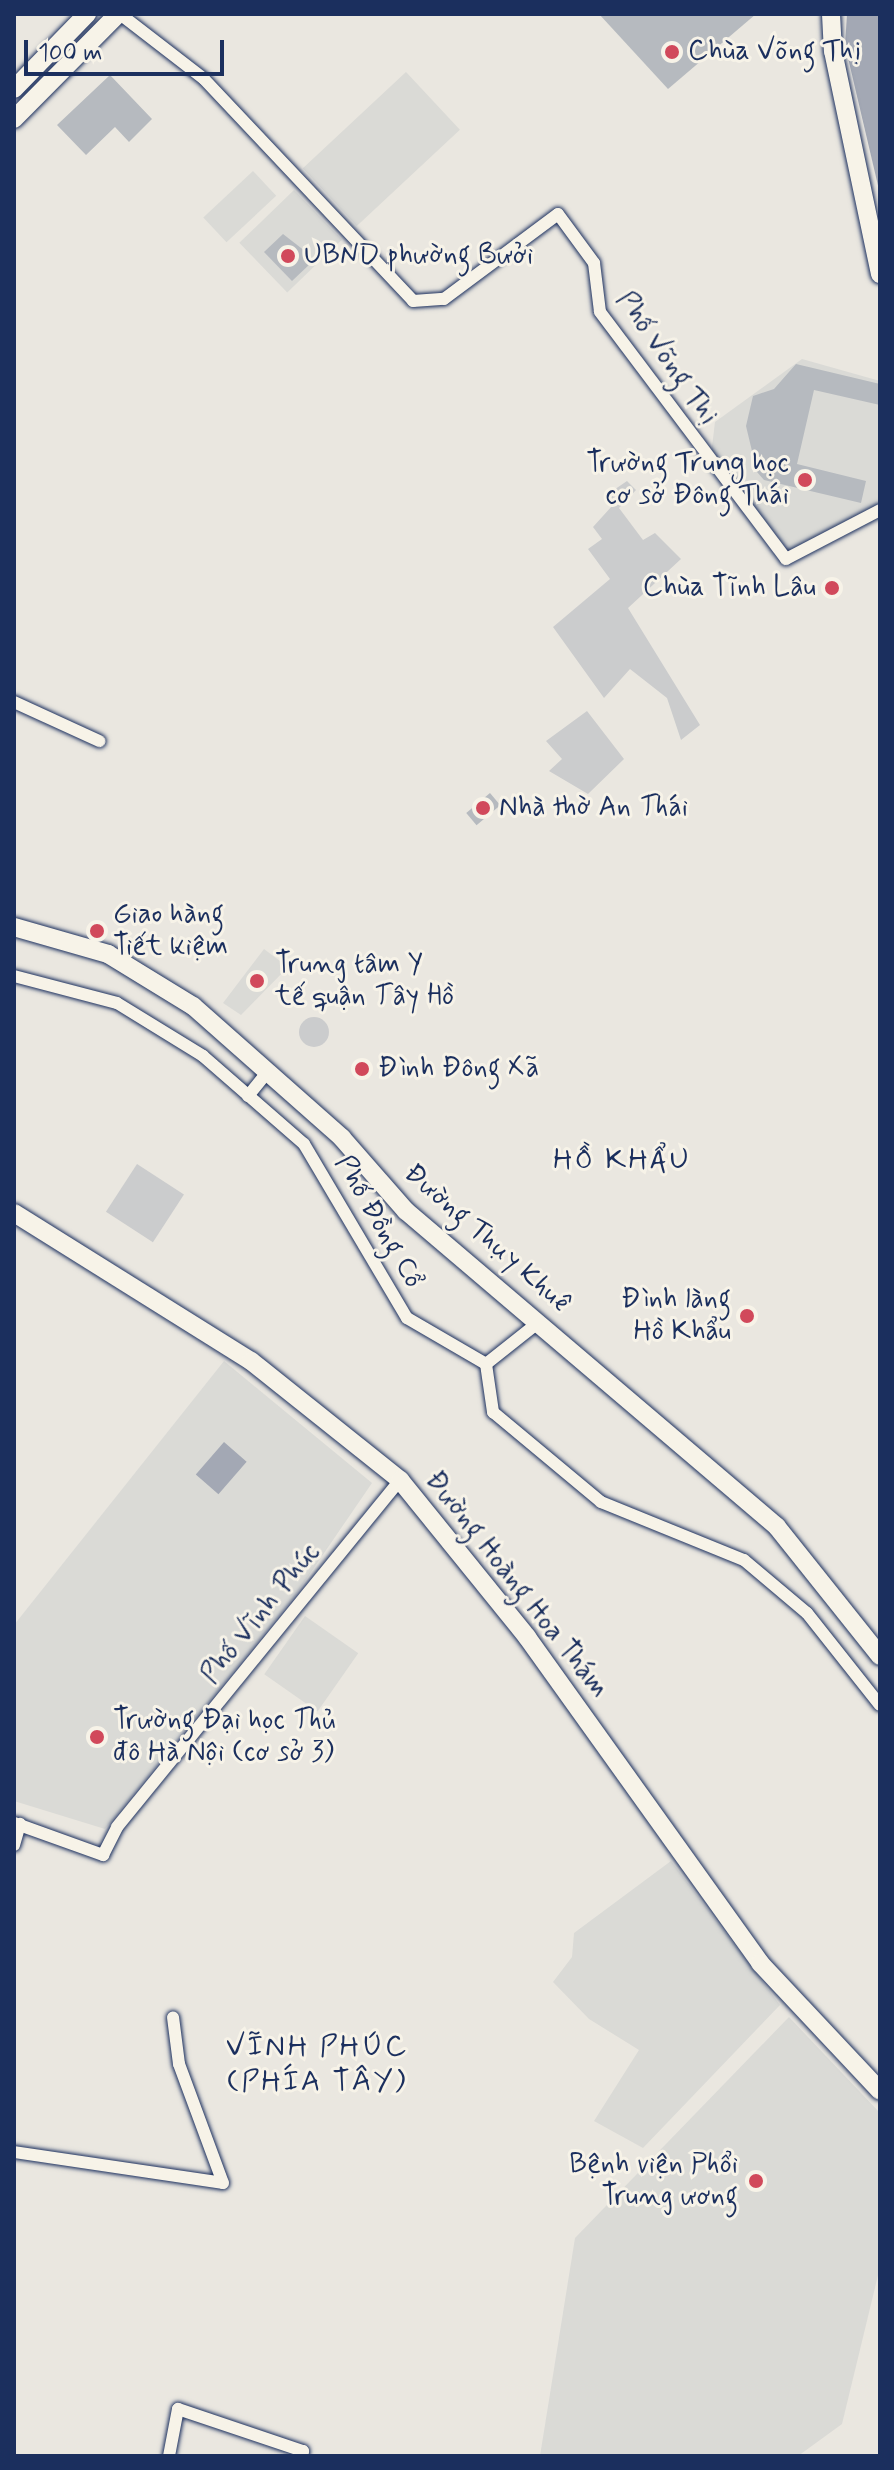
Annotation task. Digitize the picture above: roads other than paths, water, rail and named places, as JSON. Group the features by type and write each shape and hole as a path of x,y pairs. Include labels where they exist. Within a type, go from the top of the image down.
{"main road":[{"path":"14,89 87,14"},
{"path":"14,119 119,14"},
{"path":"831,14 833,51 880,274"},
{"name":"Đường Thụy Khuê","path":"14,927 83,945 136,969 193,1006 269,1070 342,1138 406,1211 777,1527 880,1656"},
{"name":"Đường Hoàng Hoa Thám","path":"14,1213 251,1361 400,1480 527,1637 760,1963 880,2091"}],"street":[{"name":"Phố Võng Thị","path":"119,14 192,67 413,301 444,299 558,214 594,263 600,312 786,559 880,510"},
{"path":"14,702 99,741"},
{"name":"Phố Đồng Cổ","path":"14,976 117,1003 182,1041 304,1144 407,1318 486,1364"},
{"path":"248,1096 269,1070"},
{"path":"539,1322 486,1364 493,1412 573,1484 633,1518 744,1560 807,1613 880,1705"},
{"name":"Phố Vĩnh Phúc","path":"17,1824 103,1855 117,1827 400,1480"},
{"path":"14,1845 17,1824"},
{"path":"14,2152 223,2183 202,2112 179,2064 173,2017"},
{"path":"169,2456 178,2409 303,2453"}],"place":[{"name":"Chùa Võng Thị","path":"672,52"},
{"name":"UBND phường Bưởi","path":"288,256"},
{"name":"Trường Trung học cơ sở Đông Thái","path":"805,480"},
{"name":"Chùa Tĩnh Lâu","path":"832,588"},
{"name":"Nhà thờ An Thái","path":"483,808"},
{"name":"Giao hàng Tiết kiệm","path":"97,931"},
{"name":"Trung tâm Y tế quận Tây Hồ","path":"257,981"},
{"name":"Đình Đông Xã","path":"362,1069"},
{"name":"Đình làng Hồ Khẩu","path":"747,1316"},
{"name":"Trường Đại học Thủ đô Hà Nội (cơ sở 3)","path":"97,1737"},
{"name":"Bệnh viện Phổi Trung ương","path":"756,2181"}],"district":[{"name":"HỒ KHẨU","path":"622,1160"},
{"name":"VĨNH PHÚC (PHÍA TÂY)","path":"317,2064"}]}
